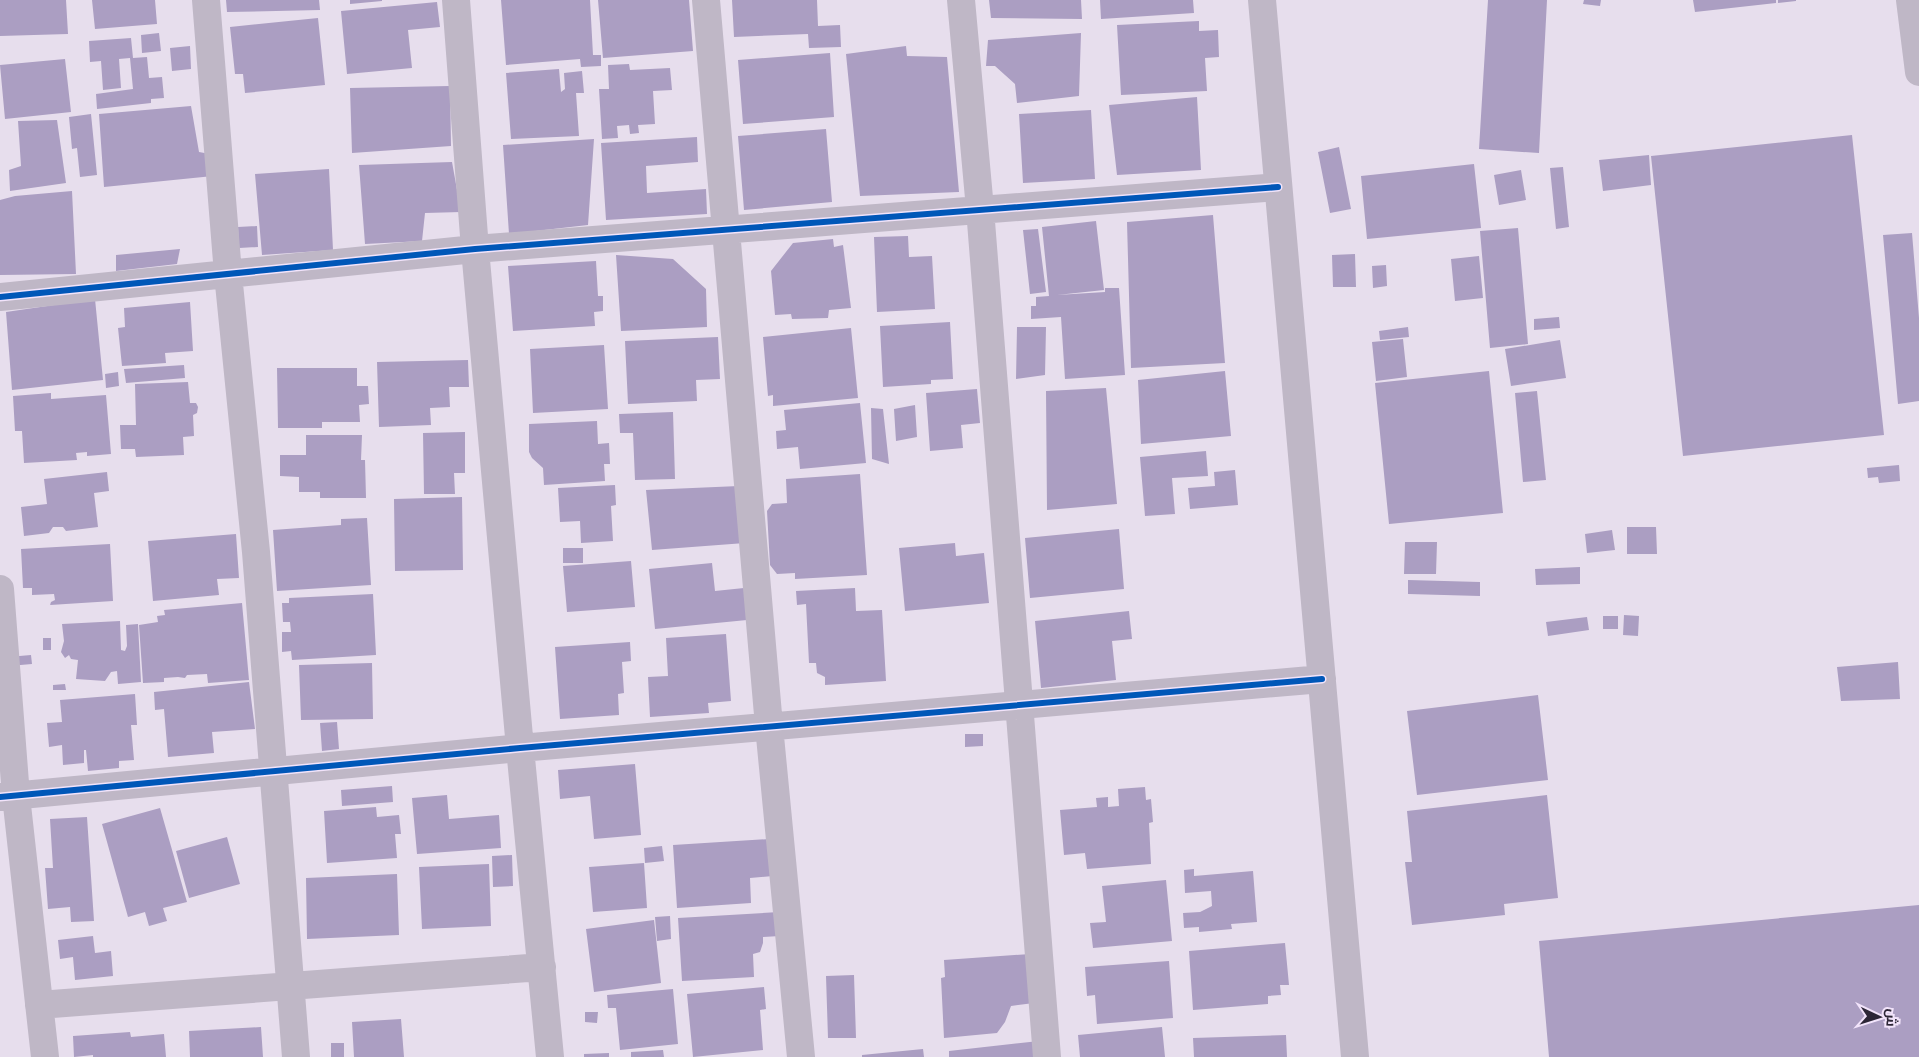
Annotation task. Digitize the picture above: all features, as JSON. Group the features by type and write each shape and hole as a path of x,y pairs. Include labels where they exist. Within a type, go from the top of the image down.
{"street":[{"path":"206,0 228,274 256,552 296,1057"},
{"path":"456,0 475,248 550,1057"},
{"path":"706,0 769,726 801,1057"},
{"path":"961,0 980,209 1047,1057"},
{"path":"1262,0 1355,1057"},
{"path":"1910,0 1919,72"},
{"path":"0,297 475,248 1278,187"},
{"path":"0,588 8,796 39,1005 44,1057"},
{"path":"8,796 520,748 1322,679"},
{"path":"39,1005 542,967"}],"building":[{"path":"0,0 66,0 68,34 0,36"},
{"path":"92,0 155,0 157,24 95,29"},
{"path":"226,0 319,0 320,10 227,12"},
{"path":"350,0 382,0 382,1 350,4"},
{"path":"501,0 590,0 593,55 601,55 601,66 581,67 580,59 506,65"},
{"path":"598,0 689,0 693,51 603,58"},
{"path":"732,0 817,0 818,26 840,25 841,47 809,48 808,34 734,37"},
{"path":"989,0 1081,0 1082,19 991,18"},
{"path":"1100,0 1193,0 1194,13 1101,19"},
{"path":"1488,0 1547,0 1539,153 1479,149"},
{"path":"1584,0 1601,0 1600,6 1583,4"},
{"path":"1693,0 1776,0 1776,3 1695,12"},
{"path":"1778,0 1796,0 1796,1 1778,3"},
{"path":"437,2 440,27 408,30 412,68 347,74 341,11"},
{"path":"318,18 325,85 245,93 243,74 235,74 230,27"},
{"path":"1199,21 1199,31 1218,30 1219,57 1205,58 1207,91 1121,95 1117,25"},
{"path":"159,33 161,51 142,53 141,35"},
{"path":"1081,33 1079,96 1017,103 1015,84 995,66 986,66 988,40"},
{"path":"131,38 133,58 147,57 149,78 162,77 164,98 151,99 151,103 97,109 96,94 133,89 130,58 119,59 121,88 103,90 101,61 90,62 89,41"},
{"path":"190,46 191,69 172,71 170,48"},
{"path":"906,46 907,56 947,57 959,192 860,196 846,54"},
{"path":"830,53 834,117 743,124 738,60"},
{"path":"65,59 71,112 5,119 0,65"},
{"path":"629,64 630,70 670,68 672,90 653,91 655,124 638,125 639,133 630,134 629,125 617,126 618,138 602,139 599,89 609,89 608,65"},
{"path":"559,69 561,92 565,89 564,73 582,71 584,93 576,93 579,136 511,139 506,73"},
{"path":"450,86 451,146 352,153 350,88"},
{"path":"1197,97 1201,170 1117,175 1109,105"},
{"path":"191,106 199,152 210,154 213,176 104,187 99,114"},
{"path":"1091,110 1095,179 1023,183 1019,114"},
{"path":"91,114 97,175 80,177 77,148 72,149 69,117"},
{"path":"57,120 66,183 10,191 9,170 21,166 18,121"},
{"path":"826,129 832,202 744,210 738,136"},
{"path":"1852,135 1884,435 1683,456 1651,156"},
{"path":"697,137 698,162 646,166 647,193 706,189 707,214 606,220 601,143"},
{"path":"594,139 588,225 509,234 503,145"},
{"path":"1339,147 1351,209 1330,213 1318,152"},
{"path":"1649,155 1651,185 1603,191 1599,160"},
{"path":"452,162 461,212 425,213 422,241 365,244 359,165"},
{"path":"1474,164 1481,228 1367,239 1361,176"},
{"path":"1563,167 1569,227 1556,229 1550,168"},
{"path":"329,169 333,250 262,255 255,174"},
{"path":"1521,170 1526,200 1499,205 1494,175"},
{"path":"72,191 76,274 0,275 0,200 15,196"},
{"path":"1213,215 1225,363 1131,368 1127,222"},
{"path":"1096,221 1104,290 1057,295 1105,292 1105,288 1119,288 1125,375 1065,379 1061,317 1031,319 1031,306 1036,306 1036,297 1049,296 1042,227"},
{"path":"257,226 258,247 239,248 238,227"},
{"path":"1518,228 1528,344 1490,348 1480,231"},
{"path":"1038,229 1046,292 1030,294 1023,230"},
{"path":"1912,233 1919,318 1919,401 1898,404 1883,235"},
{"path":"908,236 909,257 932,256 935,309 877,312 874,237"},
{"path":"833,239 834,247 843,245 851,308 829,310 828,318 792,319 791,314 775,315 771,271 793,243"},
{"path":"180,249 177,264 116,271 116,255"},
{"path":"1355,254 1356,287 1333,287 1332,255"},
{"path":"616,255 673,259 706,289 707,327 621,331"},
{"path":"1479,256 1483,298 1455,301 1451,259"},
{"path":"596,261 598,296 603,296 603,311 594,312 595,326 513,331 508,266"},
{"path":"1386,265 1387,286 1373,288 1372,266"},
{"path":"95,299 103,380 12,390 6,312"},
{"path":"190,302 193,351 165,353 166,363 122,366 118,328 125,327 124,308"},
{"path":"1559,317 1560,328 1534,330 1534,319"},
{"path":"950,322 953,379 931,380 931,384 883,387 880,326"},
{"path":"1017,327 1046,327 1045,375 1016,379"},
{"path":"1408,327 1409,337 1380,340 1379,331"},
{"path":"851,328 858,398 773,406 773,395 768,396 763,337"},
{"path":"718,337 720,379 696,380 697,401 628,404 625,341"},
{"path":"1403,339 1407,377 1376,381 1372,342"},
{"path":"1560,340 1566,378 1511,386 1505,349"},
{"path":"604,345 608,409 533,413 530,349"},
{"path":"468,360 469,387 449,387 450,407 430,408 431,425 379,427 377,362"},
{"path":"184,365 185,378 126,383 124,369"},
{"path":"277,368 357,368 357,386 368,386 369,404 359,405 360,422 322,422 322,428 278,428"},
{"path":"1225,371 1231,436 1141,444 1138,380"},
{"path":"1489,371 1503,513 1389,524 1375,383"},
{"path":"118,372 119,386 106,388 105,374"},
{"path":"188,382 190,403 196,403 198,407 197,413 193,415 194,436 183,437 184,455 136,457 135,449 121,449 120,425 136,425 135,384"},
{"path":"1106,388 1117,504 1047,510 1046,391"},
{"path":"977,389 980,423 961,425 963,448 930,451 926,393"},
{"path":"1537,391 1546,480 1523,482 1515,393"},
{"path":"51,393 51,399 106,395 111,454 87,456 87,452 76,453 77,460 24,463 22,431 15,431 13,396"},
{"path":"860,403 866,463 800,469 798,447 777,449 776,431 786,430 784,410"},
{"path":"915,405 917,437 896,441 894,409"},
{"path":"871,408 883,409 889,464 872,459"},
{"path":"673,412 675,479 635,480 633,433 620,433 619,414"},
{"path":"597,421 598,444 609,443 610,464 604,464 605,481 544,485 543,468 532,458 529,452 529,424"},
{"path":"465,432 465,473 454,473 455,494 424,494 423,433"},
{"path":"306,435 362,435 361,460 365,460 366,498 320,498 320,492 299,492 299,477 280,476 280,455 306,455"},
{"path":"1206,451 1208,476 1172,478 1175,514 1145,516 1140,457"},
{"path":"1899,465 1900,481 1879,483 1878,477 1868,478 1867,468"},
{"path":"1235,470 1238,505 1190,509 1188,488 1215,486 1214,472"},
{"path":"107,472 109,491 94,493 98,527 66,531 63,527 53,527 49,533 24,536 21,507 47,504 44,479"},
{"path":"860,474 867,575 795,579 795,573 777,574 770,565 767,511 772,504 787,503 786,479"},
{"path":"615,485 616,505 611,506 613,541 581,543 580,521 560,522 558,488"},
{"path":"739,486 745,543 652,550 646,490"},
{"path":"462,497 463,570 395,571 394,499"},
{"path":"367,518 371,585 277,591 273,530 341,525 341,519"},
{"path":"1627,527 1656,527 1657,554 1627,554"},
{"path":"1119,529 1124,589 1030,598 1025,538"},
{"path":"1612,530 1615,550 1587,553 1585,534"},
{"path":"236,534 239,578 217,579 219,595 153,601 148,541"},
{"path":"1405,542 1437,542 1436,574 1404,574"},
{"path":"955,543 956,556 984,553 989,603 905,611 899,548"},
{"path":"110,544 113,601 50,605 55,600 54,594 32,595 32,588 23,588 21,549"},
{"path":"563,548 583,548 583,563 563,563"},
{"path":"631,561 635,607 567,612 563,566"},
{"path":"712,563 715,591 744,588 747,620 655,629 649,569"},
{"path":"1580,567 1580,584 1536,585 1535,569"},
{"path":"1408,580 1480,582 1480,596 1408,594"},
{"path":"855,588 856,611 882,610 886,681 825,685 825,677 817,673 816,663 809,663 806,604 797,605 796,591"},
{"path":"373,594 376,655 292,660 291,651 282,652 282,632 291,632 290,622 283,622 282,603 289,603 289,598"},
{"path":"242,603 249,680 208,683 207,674 187,675 185,678 164,678 164,682 143,683 139,625 158,622 157,616 165,615 164,610"},
{"path":"1129,611 1132,639 1112,641 1116,680 1041,688 1035,621"},
{"path":"1624,615 1639,616 1638,636 1623,635"},
{"path":"1603,616 1618,616 1618,629 1603,629"},
{"path":"1587,617 1589,630 1548,636 1546,622"},
{"path":"120,621 121,650 125,651 127,646 126,625 138,624 141,682 118,684 117,671 111,672 105,681 76,679 78,660 71,659 69,655 65,658 61,652 64,641 62,624"},
{"path":"726,634 731,701 708,703 709,713 650,717 648,677 668,676 666,638"},
{"path":"43,638 51,638 51,650 43,650"},
{"path":"630,642 631,661 622,662 624,693 618,694 619,715 560,719 555,647"},
{"path":"31,655 32,664 9,666 8,657"},
{"path":"1898,662 1900,699 1841,701 1837,667"},
{"path":"372,663 373,719 301,720 299,665"},
{"path":"249,682 255,729 212,732 214,753 168,757 164,709 155,710 154,692"},
{"path":"65,684 66,690 53,690 53,685"},
{"path":"135,694 137,725 131,725 134,760 119,761 119,768 88,771 86,750 84,750 84,763 63,765 62,745 49,747 47,723 62,722 60,700"},
{"path":"1538,695 1548,780 1417,795 1407,711"},
{"path":"337,722 339,749 322,751 320,723"},
{"path":"965,734 983,734 983,746 965,747"},
{"path":"635,764 641,835 594,839 590,796 560,799 558,770"},
{"path":"392,786 393,802 342,806 341,790"},
{"path":"1145,787 1146,800 1151,799 1153,822 1149,823 1151,864 1087,869 1085,853 1064,855 1060,810 1097,807 1096,798 1108,797 1108,807 1119,806 1118,789"},
{"path":"447,795 449,819 499,815 501,848 417,854 412,798"},
{"path":"1547,795 1558,898 1504,904 1505,915 1412,925 1405,862 1412,862 1407,811"},
{"path":"376,807 377,817 399,815 401,834 395,834 397,858 327,863 324,811"},
{"path":"160,808 187,902 163,908 167,921 149,926 145,912 128,917 102,824"},
{"path":"87,817 94,921 71,922 70,907 48,909 45,868 53,868 50,819"},
{"path":"227,837 240,884 189,898 176,851"},
{"path":"770,839 773,876 750,878 751,903 677,908 673,845"},
{"path":"662,846 664,861 645,863 644,848"},
{"path":"512,855 513,886 493,887 492,856"},
{"path":"644,863 647,908 593,912 589,867"},
{"path":"489,864 491,926 422,929 419,867"},
{"path":"1194,869 1194,876 1253,871 1257,922 1231,924 1232,929 1199,932 1199,927 1184,928 1183,913 1200,912 1212,906 1211,891 1185,893 1184,870"},
{"path":"397,874 399,935 307,939 306,878"},
{"path":"1166,880 1172,941 1093,948 1090,923 1106,922 1102,886"},
{"path":"1919,905 1919,1057 1549,1057 1539,941"},
{"path":"779,912 780,936 763,937 760,952 753,954 754,977 682,981 678,918"},
{"path":"670,916 671,939 657,941 655,917"},
{"path":"654,920 661,983 594,992 586,929"},
{"path":"93,936 95,953 111,951 113,976 75,980 73,957 60,959 58,940"},
{"path":"1285,943 1289,985 1280,985 1281,995 1268,996 1268,1004 1193,1010 1189,951"},
{"path":"1030,954 1034,1003 1011,1006 1005,1022 997,1033 944,1038 941,978 945,977 944,960"},
{"path":"1169,961 1173,1018 1097,1024 1095,995 1087,996 1085,967"},
{"path":"854,975 856,1038 828,1038 826,976"},
{"path":"764,987 766,1009 760,1010 763,1050 693,1057 687,994"},
{"path":"673,989 678,1044 620,1050 616,1008 608,1008 607,995"},
{"path":"585,1012 598,1012 597,1023 585,1022"},
{"path":"401,1019 404,1057 354,1057 352,1022"},
{"path":"261,1027 263,1057 190,1057 189,1031"},
{"path":"1162,1027 1165,1057 1080,1057 1078,1035"},
{"path":"130,1032 131,1037 164,1034 166,1057 93,1057 93,1055 74,1057 73,1036"},
{"path":"1286,1035 1287,1057 1194,1057 1193,1038"},
{"path":"1039,1041 1041,1057 949,1057 949,1051"},
{"path":"331,1043 344,1043 344,1057 331,1057"},
{"path":"923,1049 924,1057 862,1057 862,1055"},
{"path":"663,1050 664,1057 631,1057 631,1052"},
{"path":"609,1053 609,1057 584,1057 584,1054"}],"cycle path":[{"path":"0,297 475,249 1278,187"},
{"path":"0,797 520,748 1322,679"}]}
